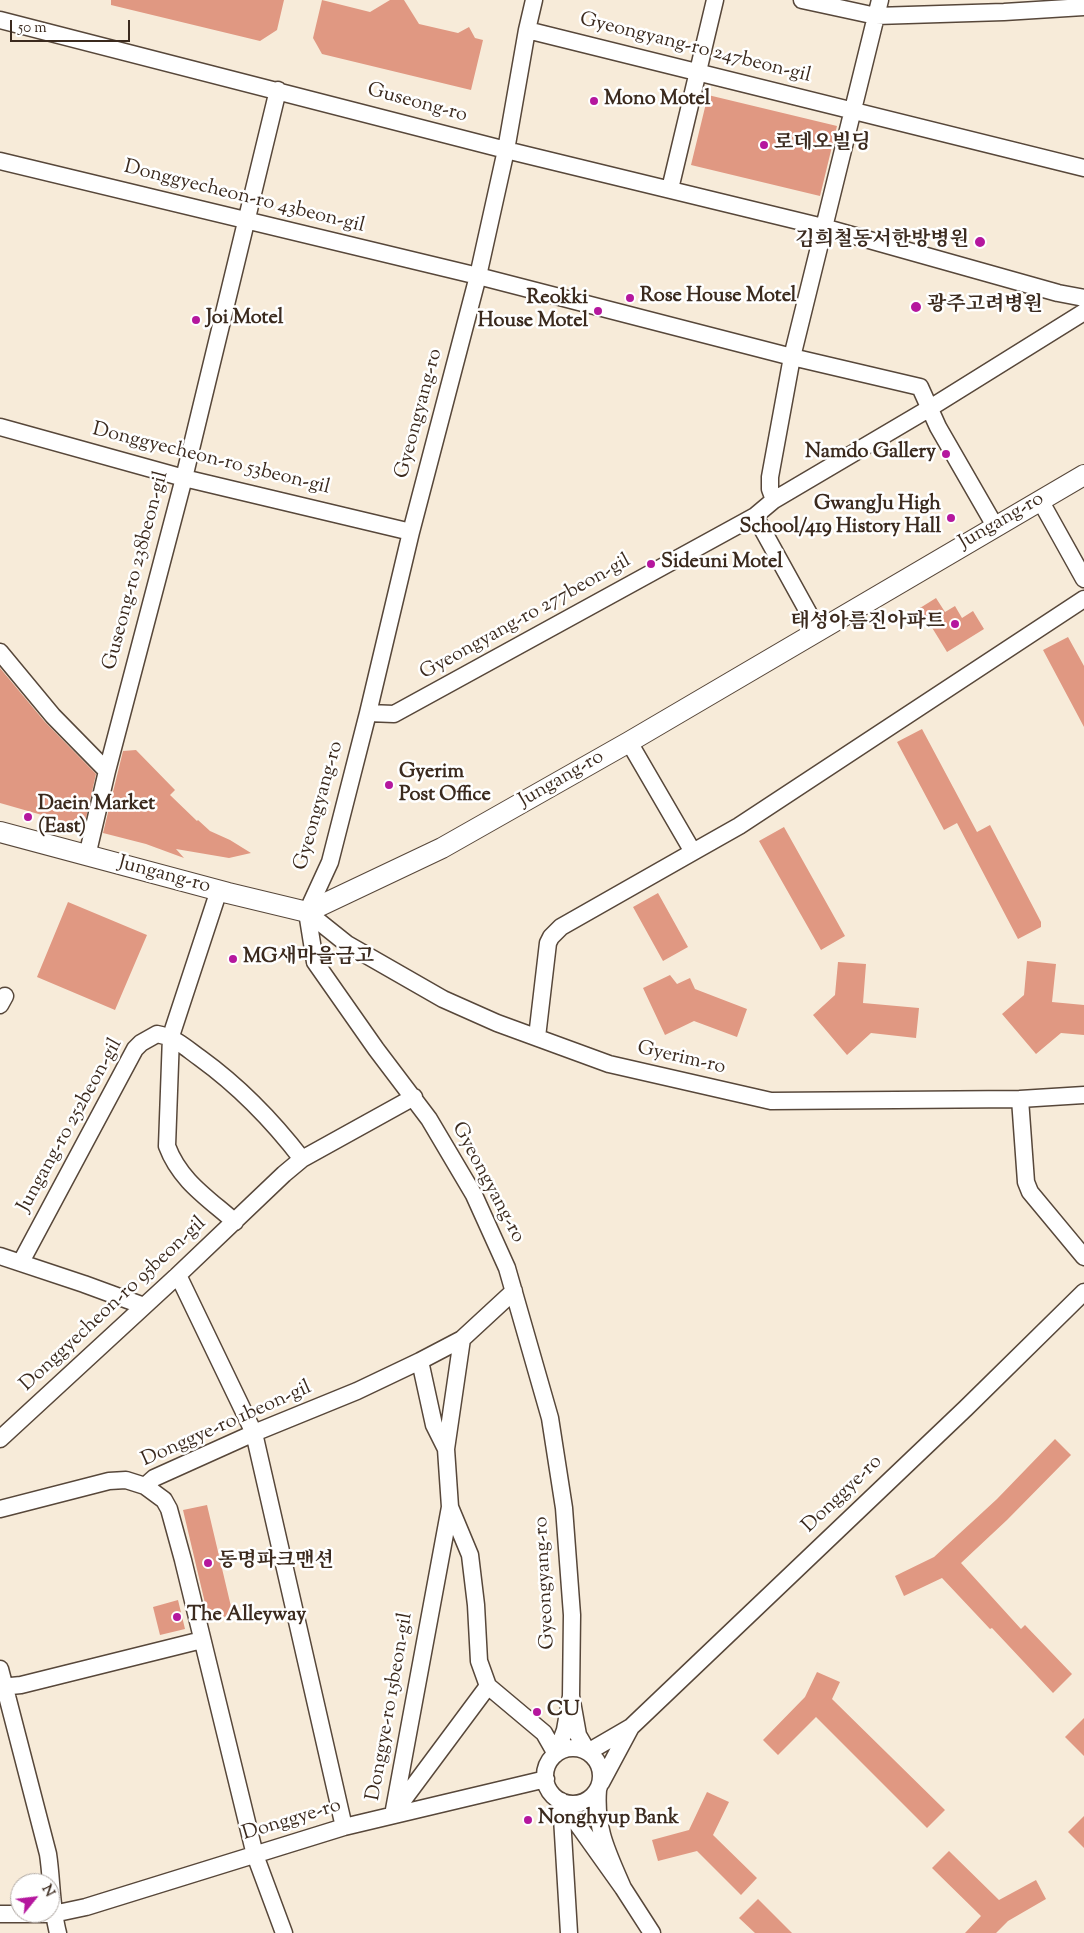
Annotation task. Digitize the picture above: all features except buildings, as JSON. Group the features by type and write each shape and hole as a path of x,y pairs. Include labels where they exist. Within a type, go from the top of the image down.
{"main road":[{"name":"Jungang-ro","path":"0,832 307,912 442,848 629,742 1084,475"}],"street":[{"name":"Gyeongyang-ro","path":"534,0 506,150 478,276 330,862 307,912 315,962 376,1049 414,1097 448,1150 474,1195 497,1244 514,1291 550,1418 562,1499 572,1615 571,1696"},
{"path":"670,189 715,0"},
{"path":"802,0 878,8 1084,7"},
{"path":"774,500 770,489 770,477 792,357 878,8"},
{"name":"Guseong-ro","path":"0,20 506,150 823,227 1058,293 1084,298"},
{"name":"Gyeongyang-ro 247beon-gil","path":"527,30 1084,168"},
{"name":"Guseong-ro 238beon-gil","path":"87,856 107,771 184,478 278,90"},
{"name":"Donggyecheon-ro 43beon-gil","path":"0,160 478,276 792,357 920,386 930,408"},
{"name":"Gyeongyang-ro 277beon-gil","path":"368,714 394,714 755,516 774,500 930,408 1084,312"},
{"path":"930,408 938,427 996,526"},
{"name":"Donggyecheon-ro 53beon-gil","path":"0,426 184,478 412,532"},
{"path":"1040,500 1084,579"},
{"path":"755,516 818,630"},
{"path":"537,1037 548,944 555,932 747,821 1084,599"},
{"path":"0,652 52,716 107,771"},
{"path":"629,742 693,852"},
{"path":"220,890 171,1036 226,1077 256,1104 302,1159"},
{"name":"Gyerim-ro","path":"307,912 347,944 443,999 497,1023 609,1064 771,1101 1020,1099 1084,1095"},
{"name":"Jungang-ro 252beon-gil","path":"20,1262 134,1049 140,1043 157,1034 171,1036"},
{"name":"Donggyecheon-ro 95beon-gil","path":"171,1036 167,1146 172,1160 192,1187 235,1222"},
{"name":"Donggyecheon-ro 95beon-gil","path":"0,1439 302,1159 414,1097"},
{"path":"1020,1099 1026,1182 1030,1192 1084,1257"},
{"path":"0,1256 144,1306"},
{"path":"178,1275 254,1433 344,1827"},
{"name":"Donggye-ro 1beon-gil","path":"0,1509 109,1481 126,1480 145,1486 154,1478 254,1433 357,1391 462,1339 514,1291"},
{"name":"Donggye-ro","path":"631,1727 966,1408 1084,1292"},
{"path":"446,1449 462,1339"},
{"name":"Donggye-ro 15beon-gil","path":"393,1815 450,1507 446,1449 434,1425 420,1361"},
{"path":"145,1486 164,1500 169,1510 184,1560 256,1855 284,1933"},
{"name":"Donggye-ro 15beon-gil","path":"393,1815 488,1686 479,1661 476,1605 470,1555 450,1507"},
{"path":"2,1687 21,1685 202,1640"},
{"path":"0,1669 2,1687 48,1854 51,1873"},
{"path":"488,1686 544,1733 556,1754"},
{"path":"571,1696 574,1723 578,1735 588,1752 598,1763 601,1778 597,1818 602,1837 623,1888"},
{"path":"571,1696 565,1730 556,1754 547,1768 546,1779 551,1792 561,1801 623,1888 652,1933"},
{"path":"556,1754 572,1748 588,1752 631,1727"},
{"path":"561,1801 578,1804 586,1801 599,1788 631,1727"},
{"name":"Donggye-ro","path":"60,1913 86,1907 344,1827 546,1779"},
{"path":"561,1801 569,1933"}],"place":[{"name":"Mono Motel","path":"594,101"},
{"name":"로데오빌딩","path":"764,145"},
{"name":"김희철동서한방병원","path":"980,242"},
{"name":"Rose House Motel","path":"630,298"},
{"name":"광주고려병원","path":"916,307"},
{"name":"Reokki House Motel","path":"598,311"},
{"name":"Joi Motel","path":"196,320"},
{"name":"Namdo Gallery","path":"946,454"},
{"name":"GwangJu High School/419 History Hall","path":"951,518"},
{"name":"Sideuni Motel","path":"651,564"},
{"name":"태성아름진아파트","path":"955,624"},
{"name":"Gyerim Post Office","path":"389,785"},
{"name":"Daein Market (East)","path":"28,817"},
{"name":"MG새마을금고","path":"233,959"},
{"name":"동명파크맨션","path":"208,1563"},
{"name":"The Alleyway","path":"177,1617"},
{"name":"CU","path":"537,1712"},
{"name":"Nonghyup Bank","path":"528,1820"}]}
